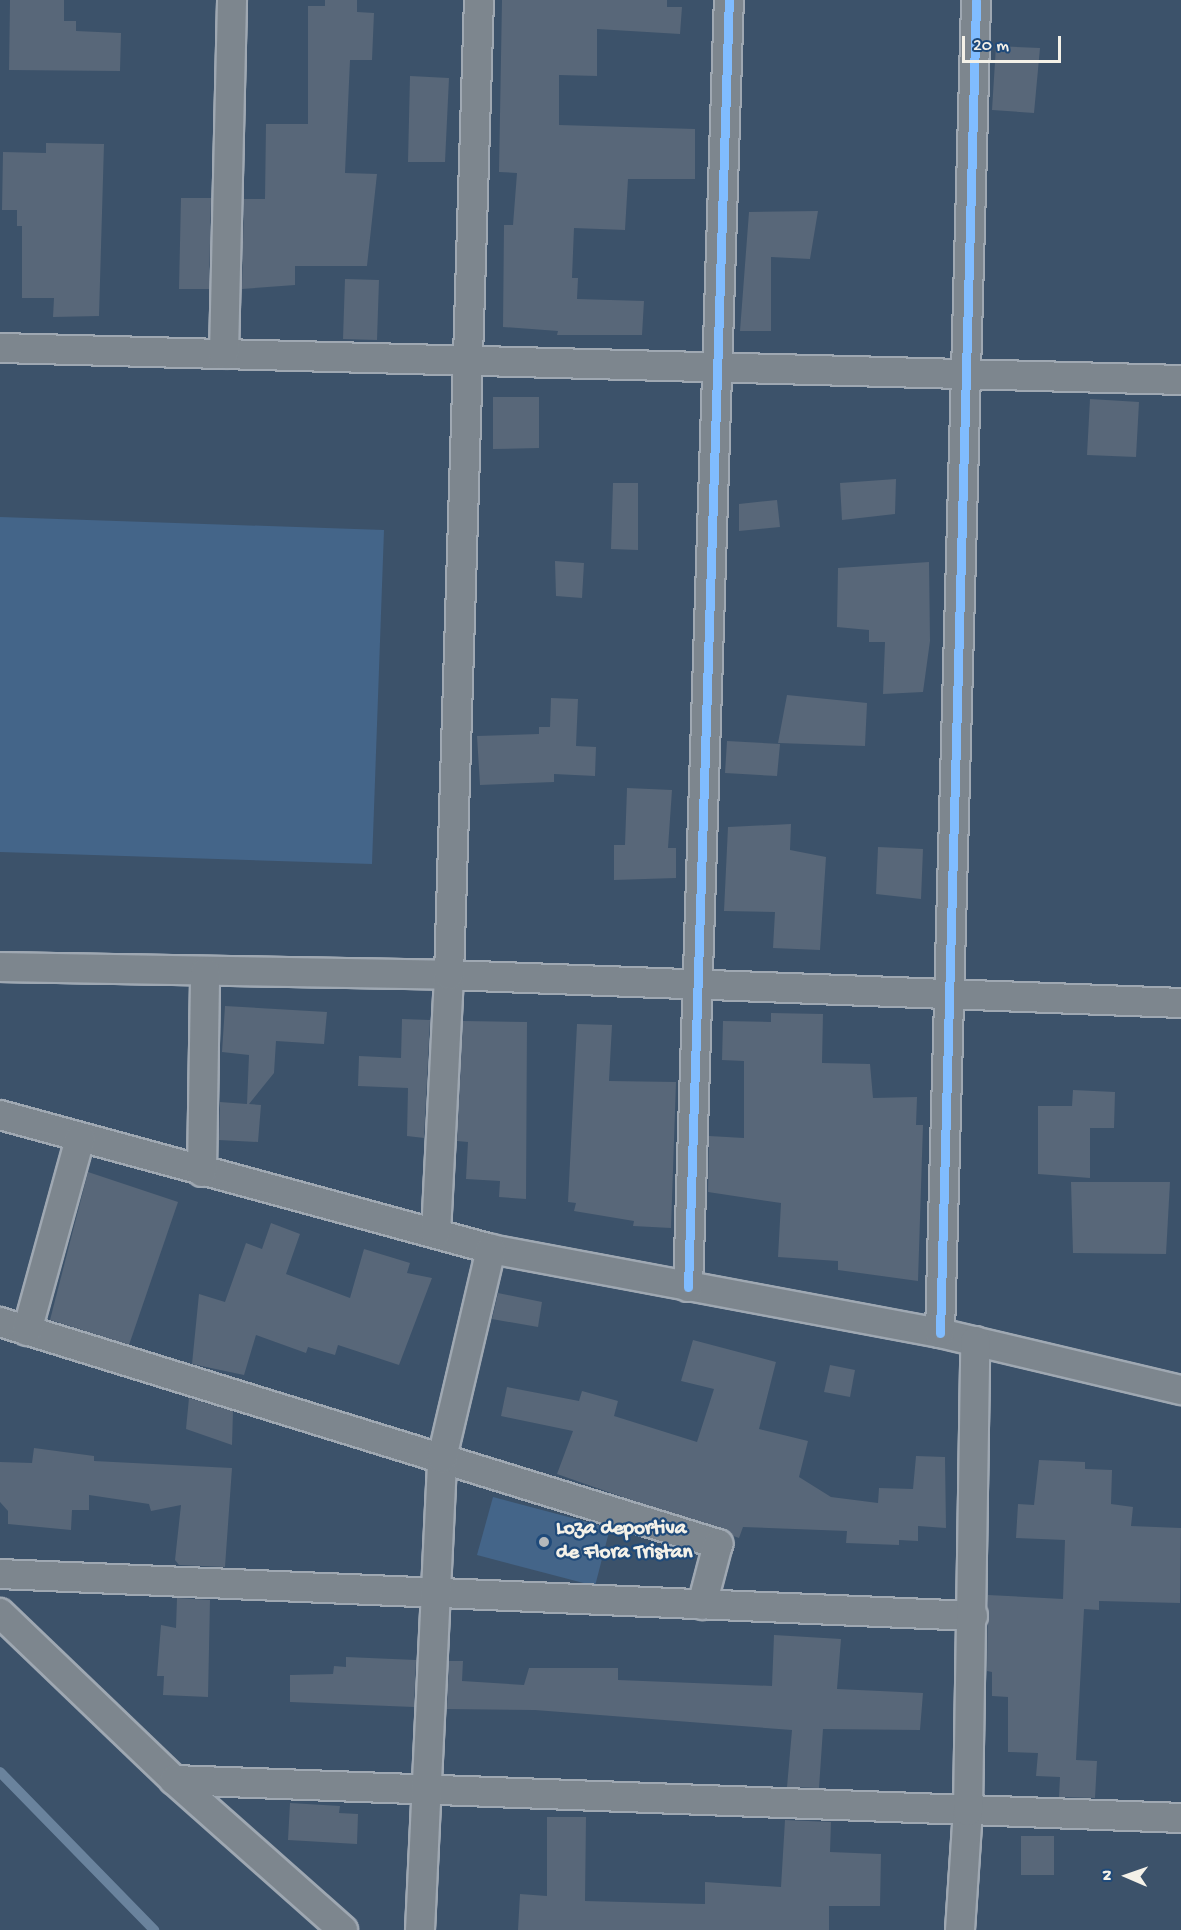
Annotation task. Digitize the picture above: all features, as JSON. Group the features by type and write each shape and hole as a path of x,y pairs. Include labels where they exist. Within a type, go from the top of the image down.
{"street":[{"path":"224,354 232,0"},
{"path":"436,1233 449,975 479,0"},
{"path":"688,1287 696,983 720,367 729,0"},
{"path":"940,1333 976,0"},
{"path":"0,348 1181,380"},
{"path":"0,967 449,975 951,992 1181,1003"},
{"path":"201,1172 205,972"},
{"path":"0,1115 201,1172 491,1249 940,1333 1181,1390"},
{"path":"27,1331 80,1138"},
{"path":"420,1930 423,1793 442,1458 491,1249"},
{"path":"0,1322 718,1544 702,1605"},
{"path":"960,1930 968,1811 973,1616 975,1341"},
{"path":"0,1574 973,1616"},
{"path":"0,1613 174,1780 343,1930"},
{"path":"174,1780 423,1793 1181,1818"}],"shaded area":[{"path":"0,517 384,530 372,864 0,852"},
{"name":"Loza deportiva de Flora Tristan","path":"493,1497 610,1528 595,1586 477,1555"}],"building":[{"path":"10,0 64,0 64,21 76,21 76,31 121,33 120,71 9,70"},
{"path":"325,0 357,0 357,12 374,13 372,60 350,60 345,173 377,174 367,266 295,266 295,285 242,289 244,199 265,199 266,124 308,124 308,6 325,6"},
{"path":"502,0 667,0 667,7 682,7 680,34 597,29 597,76 559,75 559,125 695,129 695,179 628,179 625,230 574,228 572,278 578,278 577,299 644,301 642,335 557,335 558,331 503,327 504,225 513,225 517,173 499,172"},
{"path":"996,46 1040,48 1034,113 992,110"},
{"path":"410,76 449,78 445,162 408,162"},
{"path":"46,143 104,144 99,316 53,317 54,298 22,298 22,226 17,226 17,210 2,210 3,152 46,153"},
{"path":"181,198 211,198 209,289 179,289"},
{"path":"818,211 810,259 771,257 771,331 740,331 749,212"},
{"path":"345,279 379,280 377,340 343,339"},
{"path":"493,397 539,397 539,448 493,449"},
{"path":"1090,399 1139,402 1136,457 1087,455"},
{"path":"896,479 895,514 842,520 840,483"},
{"path":"613,483 638,483 638,550 611,549"},
{"path":"777,500 780,527 739,531 739,504"},
{"path":"555,561 584,563 582,598 556,596"},
{"path":"929,562 930,641 923,692 883,694 885,642 869,642 869,630 837,627 838,568"},
{"path":"787,695 867,703 865,746 778,743"},
{"path":"551,698 578,699 576,746 596,747 595,776 554,774 554,782 480,785 477,736 539,734 539,727 550,727"},
{"path":"727,741 780,744 777,776 725,773"},
{"path":"627,788 672,790 668,848 676,848 676,878 614,880 614,845 625,845"},
{"path":"791,824 790,850 826,857 820,950 773,948 775,912 724,911 728,827"},
{"path":"878,847 923,849 921,899 876,894"},
{"path":"225,1006 327,1012 324,1044 276,1041 274,1073 249,1104 261,1105 258,1142 219,1140 220,1102 247,1104 249,1055 222,1052"},
{"path":"771,1013 823,1014 822,1063 870,1064 873,1098 917,1097 916,1125 923,1125 918,1281 838,1270 838,1261 778,1257 781,1203 708,1192 709,1136 744,1138 744,1061 722,1060 723,1021 771,1022"},
{"path":"402,1019 430,1020 424,1138 407,1136 408,1088 358,1086 359,1056 401,1058"},
{"path":"463,1021 527,1022 526,1199 499,1197 500,1181 466,1179 468,1142 457,1141"},
{"path":"577,1024 612,1025 609,1081 676,1082 671,1228 633,1226 634,1221 574,1211 576,1203 568,1202"},
{"path":"1073,1090 1115,1092 1114,1128 1090,1128 1090,1178 1038,1174 1038,1106 1072,1106"},
{"path":"88,1172 178,1202 129,1345 50,1320"},
{"path":"1071,1182 1170,1182 1166,1254 1073,1253"},
{"path":"271,1223 300,1234 286,1274 350,1298 364,1249 410,1263 407,1273 432,1278 399,1365 338,1345 335,1355 308,1347 306,1353 256,1335 244,1375 192,1364 199,1294 225,1302 246,1243 262,1249"},
{"path":"498,1293 542,1302 538,1327 492,1319"},
{"path":"693,1340 776,1362 759,1429 808,1441 799,1477 831,1497 878,1503 879,1488 913,1489 916,1456 945,1457 946,1528 918,1526 918,1541 899,1540 899,1545 846,1543 847,1531 743,1527 739,1538 557,1474 573,1431 501,1416 507,1387 579,1401 582,1391 618,1401 614,1416 697,1442 714,1389 681,1381"},
{"path":"830,1365 855,1370 850,1397 824,1392"},
{"path":"189,1398 233,1411 232,1445 186,1429"},
{"path":"34,1448 94,1456 94,1461 232,1468 225,1567 179,1565 175,1560 181,1505 151,1511 149,1504 89,1495 89,1510 72,1510 71,1530 8,1524 8,1511 0,1502 0,1462 32,1463"},
{"path":"1039,1460 1085,1462 1085,1469 1112,1470 1111,1504 1133,1507 1131,1526 1181,1528 1180,1603 1099,1601 1099,1610 1084,1609 1076,1760 1097,1761 1095,1798 1059,1797 1060,1777 1036,1776 1038,1753 1008,1752 1008,1697 992,1696 992,1672 987,1671 988,1595 1063,1599 1065,1540 1016,1538 1018,1504 1034,1505"},
{"path":"177,1598 210,1600 208,1697 163,1695 164,1676 157,1676 161,1625 176,1628"},
{"path":"774,1635 841,1639 837,1689 923,1693 920,1730 823,1729 819,1788 787,1787 792,1730 535,1710 447,1709 449,1661 463,1661 462,1681 524,1685 529,1668 618,1668 618,1680 772,1686"},
{"path":"346,1657 416,1660 414,1707 290,1702 290,1675 333,1674 334,1666 346,1667"},
{"path":"290,1803 340,1806 339,1813 358,1814 357,1844 288,1840"},
{"path":"547,1817 586,1817 585,1901 705,1904 705,1882 781,1887 785,1820 831,1822 830,1852 881,1854 880,1906 829,1906 829,1930 518,1930 520,1894 547,1896"},
{"path":"1021,1836 1054,1836 1054,1875 1021,1875"}],"waterway":[{"path":"0,1772 154,1930"}],"cycle path":[{"path":"688,1287 729,0"},
{"path":"940,1333 976,0"}],"place":[{"name":"Loza deportiva de Flora Tristan","path":"544,1542"}]}
